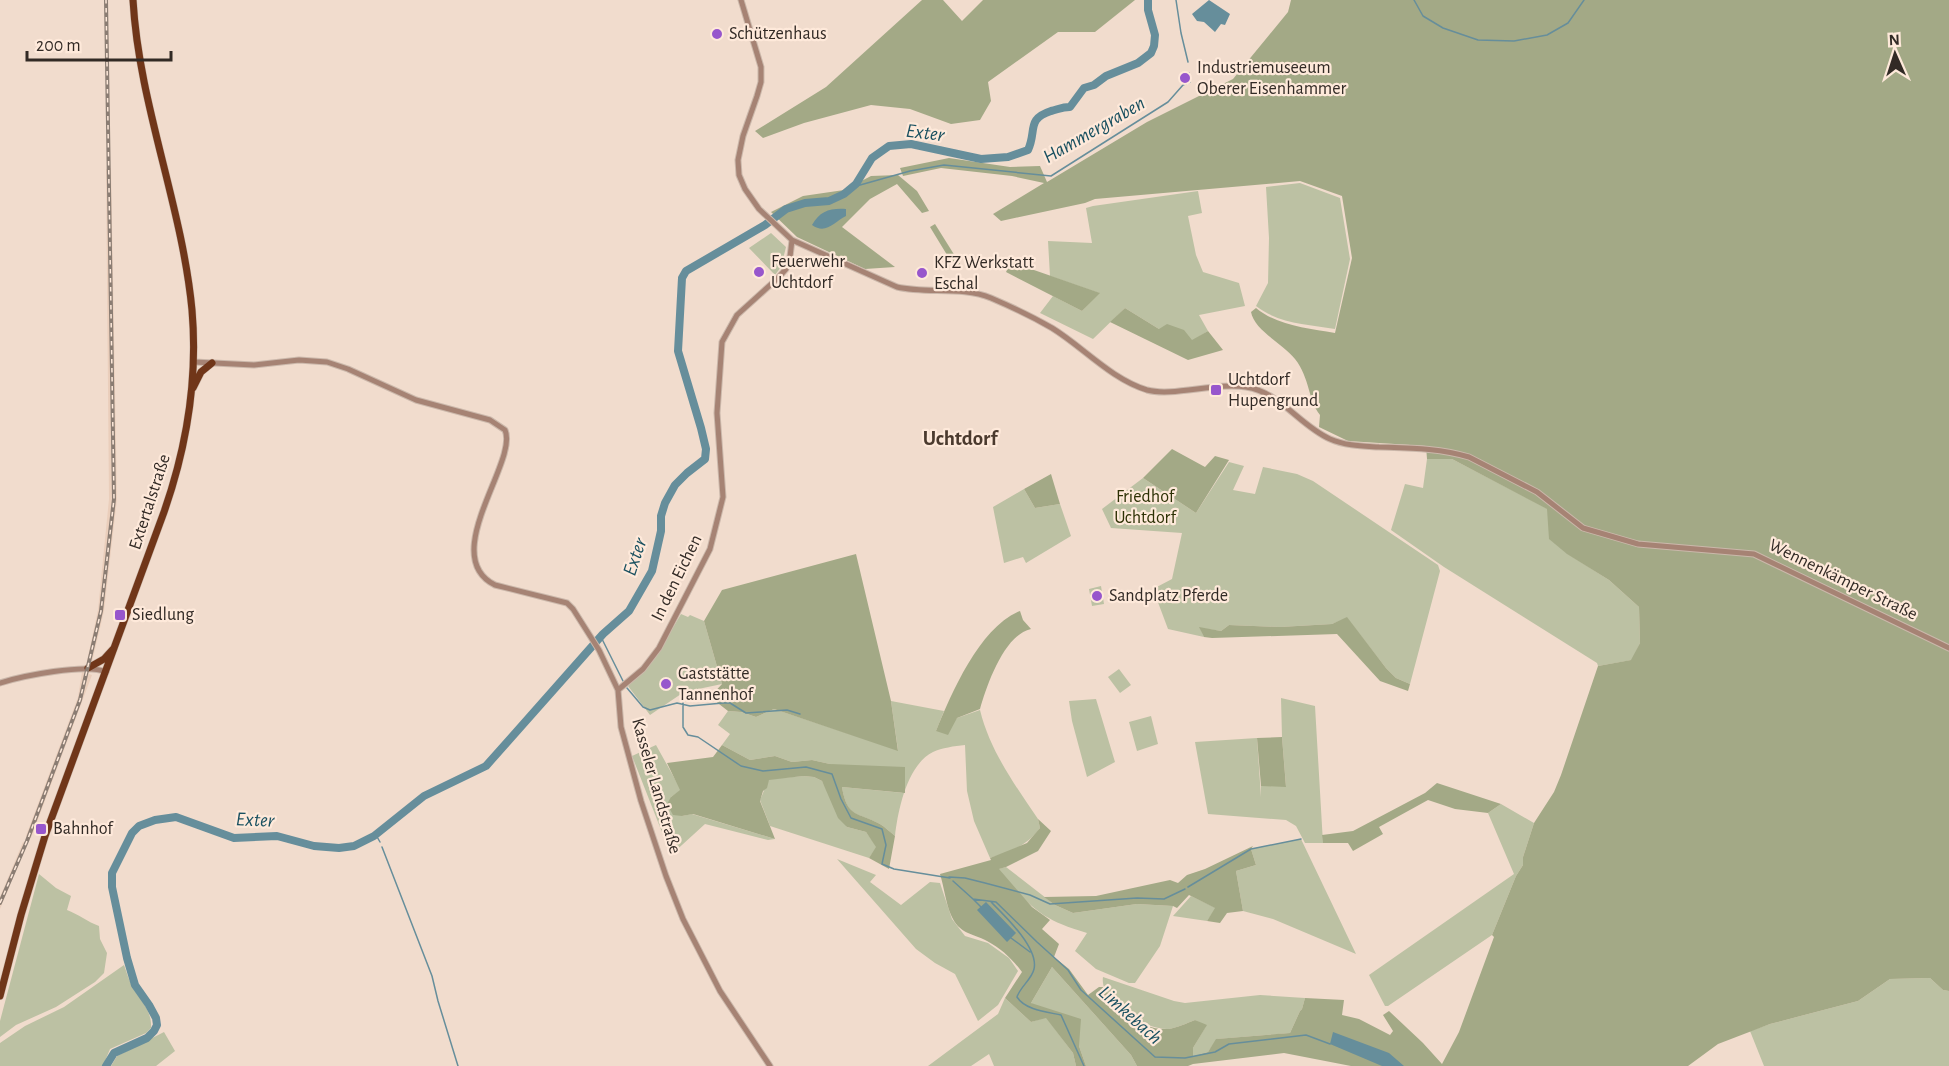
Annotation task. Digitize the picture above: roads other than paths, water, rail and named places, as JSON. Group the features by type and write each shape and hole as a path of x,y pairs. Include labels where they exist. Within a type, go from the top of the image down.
{"main road":[{"name":"Extertalstraße","path":"0,996 42,843 172,489 189,418 194,362 189,290 180,238 139,55 133,0"},
{"path":"192,390 201,372 212,363"},
{"path":"88,668 104,659 115,646"}],"street":[{"name":"Wennenkämper Straße","path":"741,0 760,67 760,82 739,148 738,175 745,189 765,216 792,240 908,290 977,293 992,298 1053,328 1119,376 1147,390 1159,392 1225,386 1248,387 1274,398 1321,434 1341,443 1426,449 1458,454 1537,492 1583,528 1638,544 1754,554 1949,648"},
{"name":"In den Eichen","path":"618,690 643,669 659,648 706,559 723,497 717,413 720,352 726,333 737,315 782,274 790,257 792,240"},
{"name":"Kasseler Landstraße","path":"194,362 254,365 299,360 327,362 416,399 490,420 506,432 508,441 480,517 475,548 478,568 488,581 495,585 567,603 592,638 618,690 621,727 641,801 682,919 720,991 770,1066"},
{"path":"0,683 88,668 106,672"}],"water":[{"path":"1209,0 1230,14 1225,25 1221,24 1215,32 1204,22 1197,21 1192,14"},
{"path":"846,209 846,216 826,228 817,228 812,225 818,216 826,211"},
{"path":"986,902 1016,933 1007,942 977,910"},
{"path":"1333,1032 1389,1053 1404,1066 1382,1066 1330,1044"}],"waterway":[{"name":"Exter","path":"106,1066 114,1053 147,1038 157,1025 149,1005 135,985 112,887 112,873 132,833 139,826 155,820 176,817 234,838 277,836 314,846 339,848 354,846 374,836 424,796 486,766 603,634 629,611 652,571 665,503 675,485 705,459 706,449 701,428 678,351 682,278 686,271 765,225 786,209 805,203 829,201 844,194 856,184 872,158 889,146 911,144 981,159 1008,157 1028,150 1035,122 1043,114 1070,107 1084,88 1138,63 1151,53 1155,35 1148,10 1148,0"},
{"name":"Hammergraben","path":"1176,0 1188,62"},
{"path":"1414,0 1423,16 1443,28 1478,40 1514,41 1547,35 1568,23 1584,0"},
{"name":"Hammergraben","path":"853,187 910,171 944,165 1051,176 1168,102 1183,85 1190,82 1189,73"},
{"path":"601,637 623,681"},
{"name":"Limkebach","path":"627,688 643,707 650,710 677,703 690,706 730,703 746,713 787,710 800,714"},
{"path":"683,703 683,726"},
{"name":"Limkebach","path":"683,727 688,735 698,737 741,766 763,771 806,767 832,774 851,818 882,829 886,845 882,864 894,869 950,878"},
{"path":"376,835 380,842"},
{"path":"1188,887 1251,849 1301,839"},
{"path":"382,847 432,976 458,1066"},
{"path":"949,877 965,878 1030,895 1050,904 1137,898 1164,899 1185,889"},
{"name":"Limkebach","path":"953,881 973,899 996,902 1068,970 1081,990 1155,1057 1185,1058 1215,1052 1229,1044 1306,1035 1330,1044"},
{"name":"Limkebach","path":"973,899 981,907"},
{"path":"991,902 1026,942 1034,961 1033,973 1017,997 1031,1008 1061,1015 1084,1066"},
{"path":"1011,938 1030,952"}],"railway":[{"path":"0,903 27,841 80,700 101,611 114,499 106,0"}],"place":[{"name":"Schützenhaus","path":"717,34"},
{"name":"Industriemuseeum Oberer Eisenhammer","path":"1185,78"},
{"name":"Feuerwehr Uchtdorf","path":"759,272"},
{"name":"KFZ Werkstatt Eschal","path":"922,273"},
{"name":"Uchtdorf Hupengrund","path":"1216,390"},
{"name":"Sandplatz Pferde","path":"1097,596"},
{"name":"Siedlung","path":"120,615"},
{"name":"Gaststätte Tannenhof","path":"666,684"},
{"name":"Bahnhof","path":"41,829"}],"district":[{"name":"Uchtdorf","path":"960,438"}],"park label":[{"name":"Friedhof Uchtdorf","path":"1145,507"}]}
